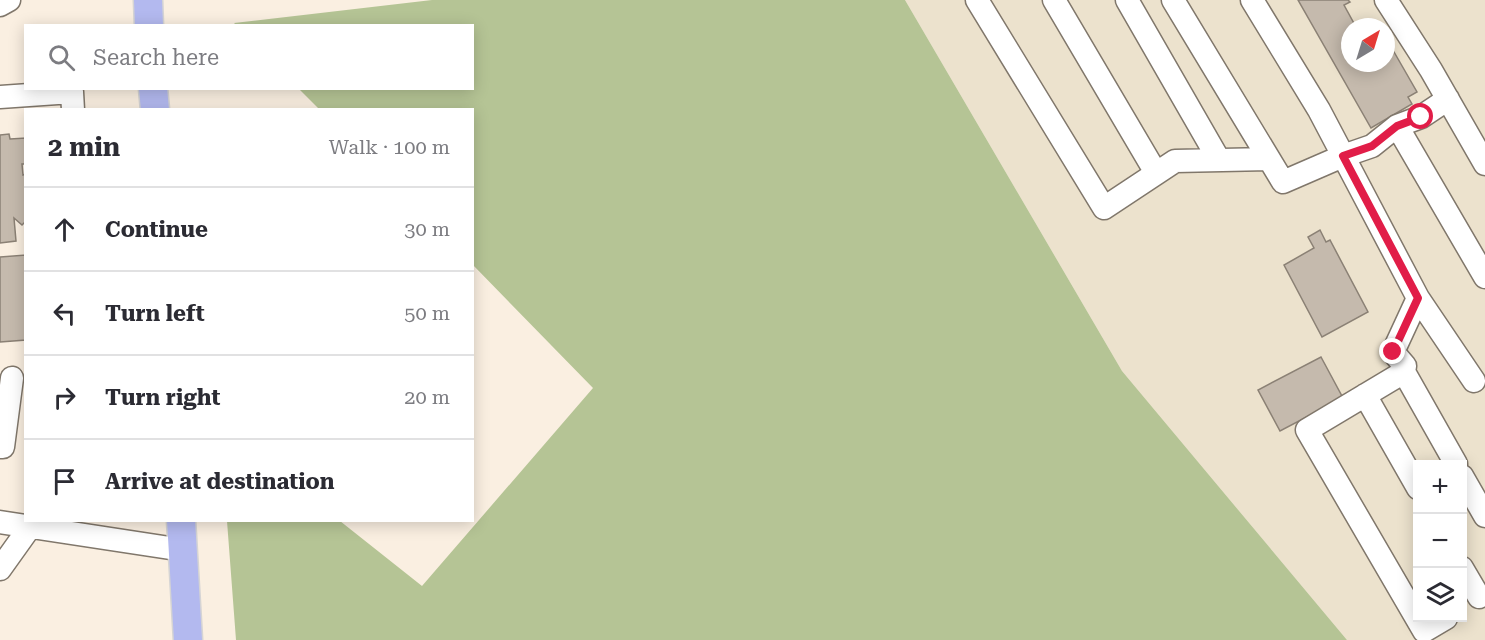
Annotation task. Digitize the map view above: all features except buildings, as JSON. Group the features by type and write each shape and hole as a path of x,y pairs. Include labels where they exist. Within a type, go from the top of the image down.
{"main road":[{"path":"148,0 150,24"},
{"path":"153,90 155,108"},
{"path":"181,522 188,640"}],"street":[{"path":"977,0 1104,208 1175,161 1269,159"},
{"path":"1054,0 1156,173"},
{"path":"1126,0 1219,160"},
{"path":"1173,0 1283,183 1343,156 1372,146 1397,126 1421,117 1448,99"},
{"path":"1252,0 1319,110 1418,298 1474,381"},
{"path":"1386,0 1448,99 1485,164"},
{"path":"0,97 72,92 73,108"},
{"path":"1397,126 1485,277"},
{"path":"1413,612 1308,430 1404,372 1406,366 1393,352 1418,298"},
{"path":"1404,372 1453,460"},
{"path":"0,447 3,447 13,377"},
{"path":"1365,396 1413,479"},
{"path":"1467,485 1485,516"},
{"path":"0,522 183,550"},
{"path":"0,569 30,527"},
{"path":"1467,579 1476,599"},
{"path":"1419,622 1424,631 1439,622"}],"shaded area":[{"path":"905,0 1485,0 1485,640 1347,640 1122,371"}],"green space":[{"path":"432,0 905,0 1122,371 1347,640 236,640 227,522 341,522 422,586 593,388 474,266 474,108 318,108 300,90 474,90 474,24 234,23"}],"route":[{"path":"1393,352 1418,298 1343,156 1372,146 1397,126 1421,117"}]}
